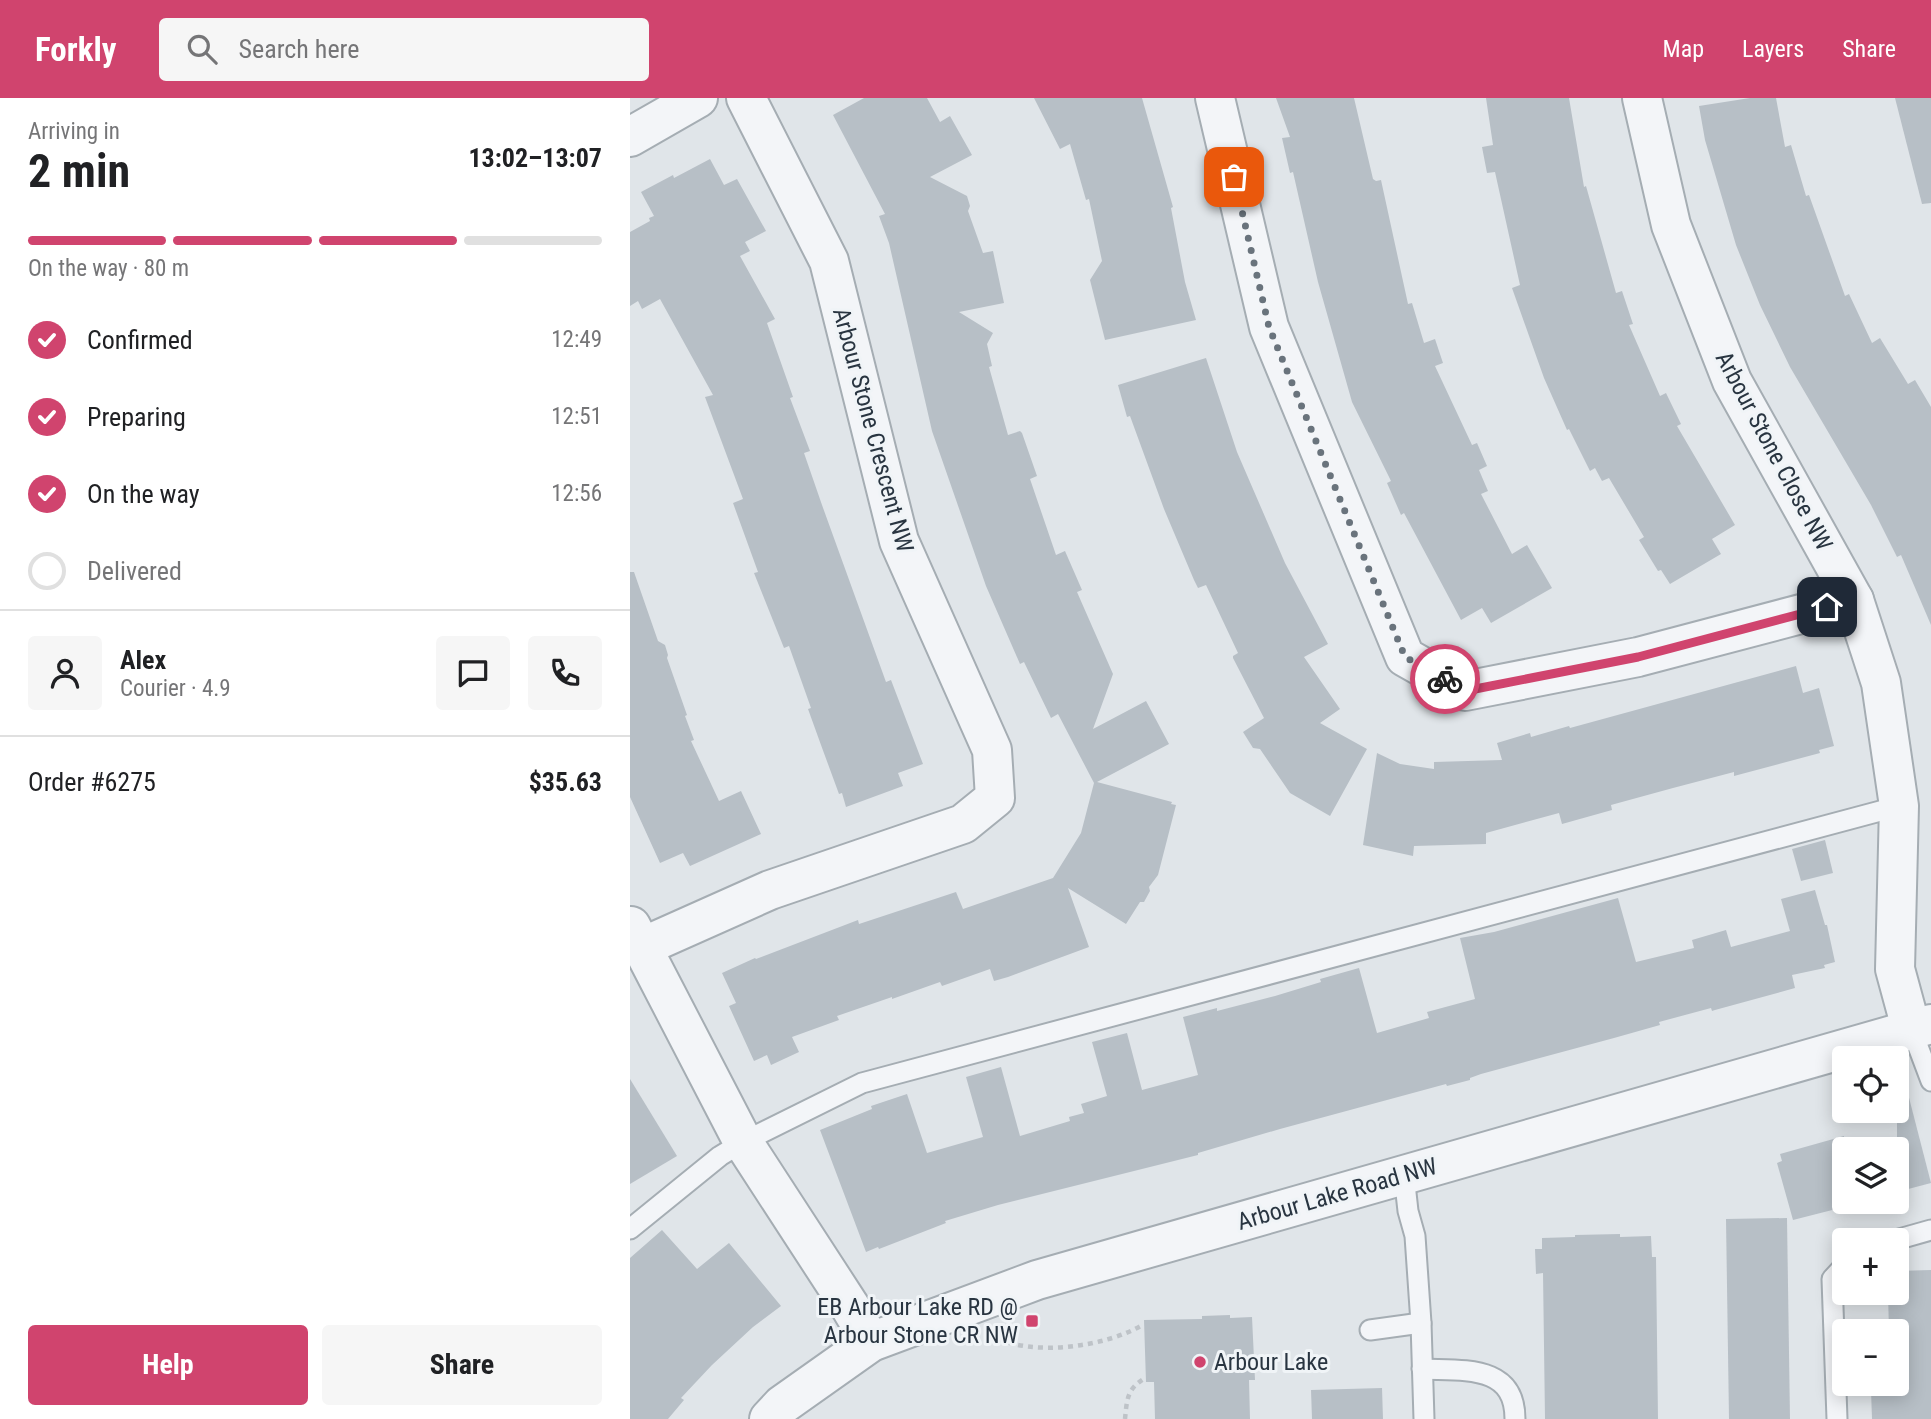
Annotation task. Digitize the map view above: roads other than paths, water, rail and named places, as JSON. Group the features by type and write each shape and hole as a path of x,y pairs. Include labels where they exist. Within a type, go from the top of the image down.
{"street":[{"path":"630,137 698,98"},
{"name":"Arbour Stone Crescent NW","path":"746,98 829,261 899,541 992,750 995,798 962,824 635,936 743,1142 871,1342"},
{"path":"1215,98 1269,327 1405,657 1465,691 1638,657 1854,600"},
{"name":"Arbour Stone Close NW","path":"1642,98 1671,225 1732,381 1854,600 1881,683 1899,806 1895,969 1921,1026"},
{"name":"Arbour Lake Road NW","path":"769,1419 782,1405 871,1342 1037,1280 1921,1026"}],"lane":[{"path":"630,1229 720,1156 862,1083 1899,806"},
{"path":"1921,1026 1931,1081"},
{"path":"1404,1175 1408,1211 1415,1236 1424,1419"},
{"path":"1909,1236 1931,1230"},
{"path":"1833,1305 1837,1419"},
{"path":"1370,1329 1421,1323"},
{"path":"1422,1369 1478,1373 1502,1382 1510,1392 1515,1419"}],"place":[{"name":"EB Arbour Lake RD @ Arbour Stone CR NW","path":"1032,1321"},
{"name":"Arbour Lake","path":"1200,1362"}]}
